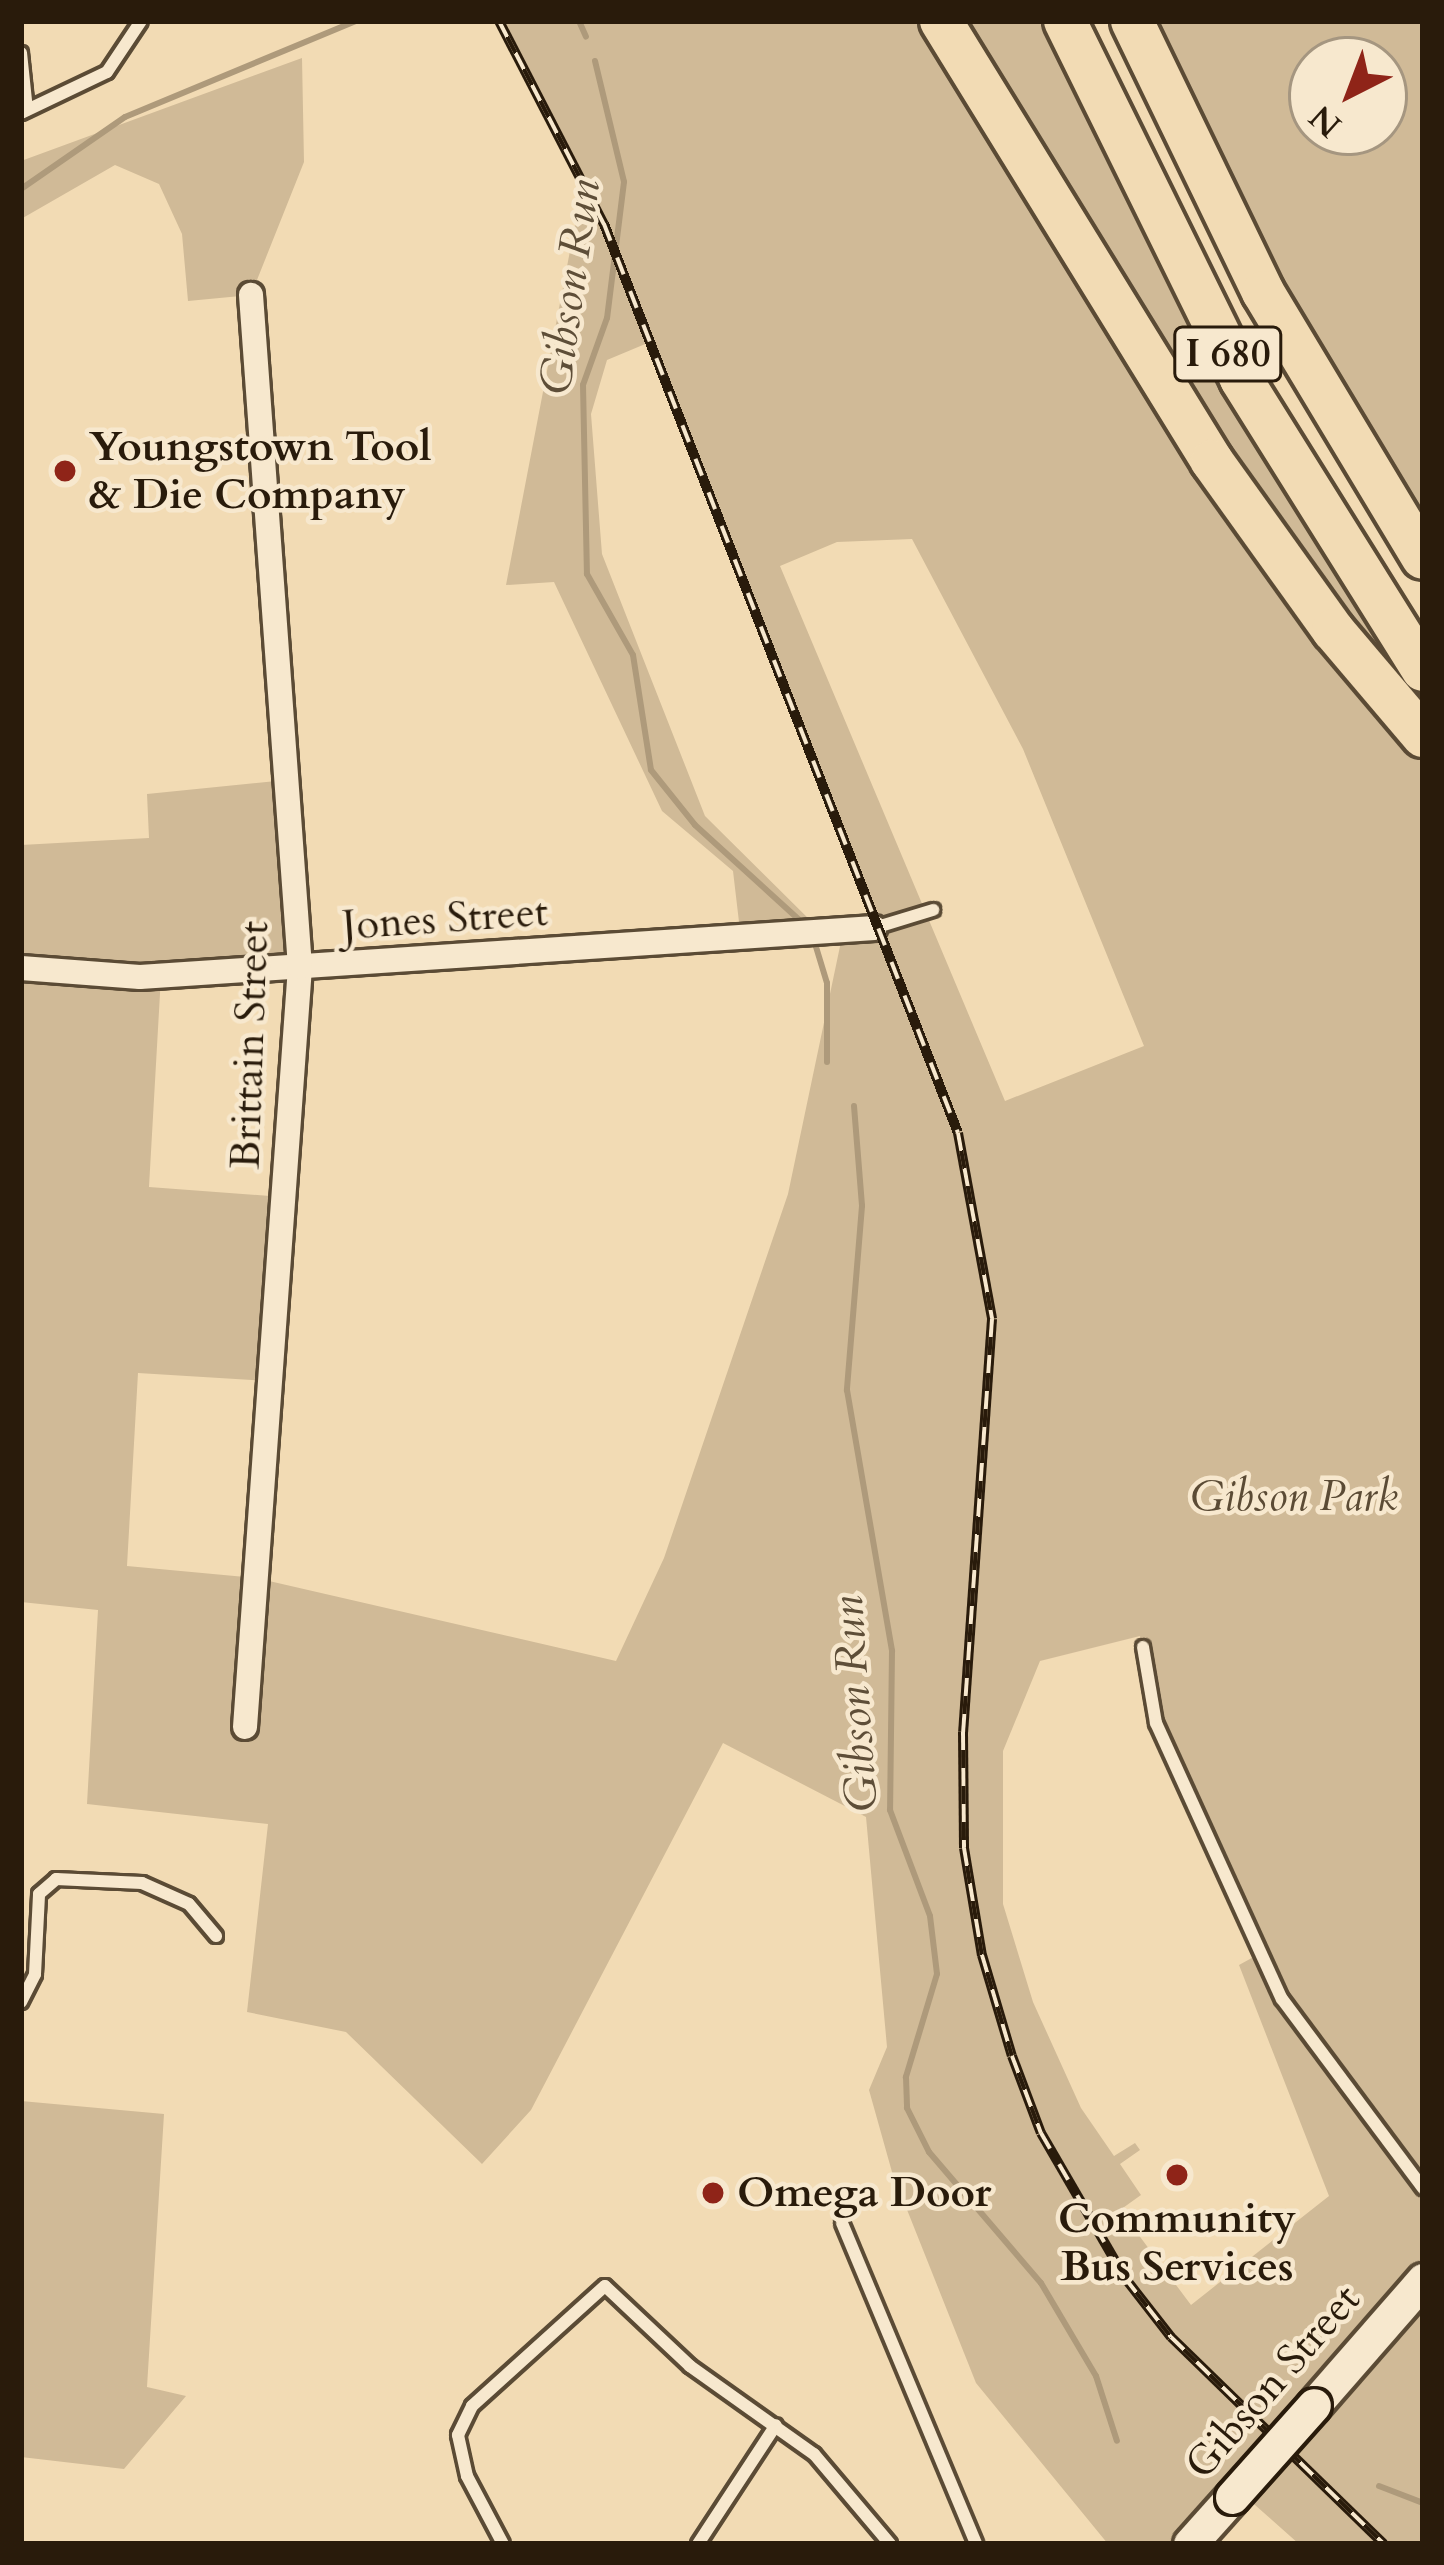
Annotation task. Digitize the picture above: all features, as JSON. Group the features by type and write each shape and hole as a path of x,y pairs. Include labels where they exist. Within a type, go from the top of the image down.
{"highway":[{"path":"941,21 1212,461 1333,630 1423,736"},
{"name":"I 680","path":"1065,21 1241,379 1423,670"},
{"name":"I 680","path":"1132,21 1264,292 1423,558"}],"street":[{"name":"Brittain Street","path":"245,1727 299,967 251,295"},
{"name":"Jones Street","path":"21,968 140,977 874,928"},
{"name":"Gibson Street","path":"1190,2544 1423,2280"}],"lane":[{"path":"21,52 24,111 106,72 141,21"},
{"path":"874,928 933,910"},
{"path":"1143,1648 1156,1724 1282,1999 1423,2188"},
{"path":"21,2002 35,1974 39,1894 56,1879 142,1883 189,1904 216,1936"},
{"path":"842,2223 976,2544"},
{"path":"503,2544 467,2476 458,2435 472,2406 605,2286 690,2366 814,2454 890,2544"},
{"path":"698,2544 776,2425"}],"green space":[{"name":"Gibson Park","path":"499,21 1065,21 1423,670 1423,2544 1299,2544 1238,2490 1190,2544 1108,2544 976,2383 892,2172 869,2090 887,2047 866,1817 723,1743 531,2110 482,2164 346,2032 247,2012 268,1824 87,1804 98,1610 21,1602 21,845 149,838 147,794 286,780 300,967 161,976 149,1187 283,1197 270,1381 138,1373 127,1566 256,1578 616,1661 664,1558 788,1194 843,932 878,926 650,342 607,360 591,414 602,554 705,816 824,934 741,939 733,871 662,811 554,582 506,585 583,183","holes":["912,539 1023,749 1144,1046 1005,1101 780,566 837,542","1140,1636 1156,1723 1259,1954 1239,1965 1329,2196 1191,2305 1120,2210 1141,2195 1120,2164 1140,2150 1135,2143 1114,2156 1081,2108 1033,2002 1003,1904 1003,1751 1040,1661"]},
{"path":"1132,21 1423,21 1423,558"},
{"path":"302,58 304,162 251,295 188,301 182,234 159,184 115,165 21,219 21,161"},
{"path":"21,2101 164,2114 147,2387 186,2396 124,2469 21,2457"}],"waterway":[{"name":"Gibson Run","path":"21,189 125,117 356,21"},
{"name":"Gibson Run","path":"579,21 586,37"},
{"name":"Gibson Run","path":"595,61 624,182 607,318 583,385 587,574 633,655 651,770 695,825 806,926"},
{"name":"Gibson Run","path":"813,937 827,983 827,1062"},
{"name":"Gibson Run","path":"854,1106 862,1206 847,1390 892,1651 890,1810 930,1916 937,1974 906,2077 907,2108 929,2152 1041,2283 1096,2376 1117,2441"},
{"name":"Gibson Run","path":"1379,2486 1423,2503"}],"railway":[{"path":"499,21 604,224 958,1133 992,1319 963,1732 964,1848 982,1955 1012,2056 1041,2133 1125,2278 1171,2337 1384,2544"}],"place":[{"name":"Youngstown Tool & Die Company","path":"65,471"},
{"name":"Community Bus Services","path":"1177,2175"},
{"name":"Omega Door","path":"713,2193"}]}
